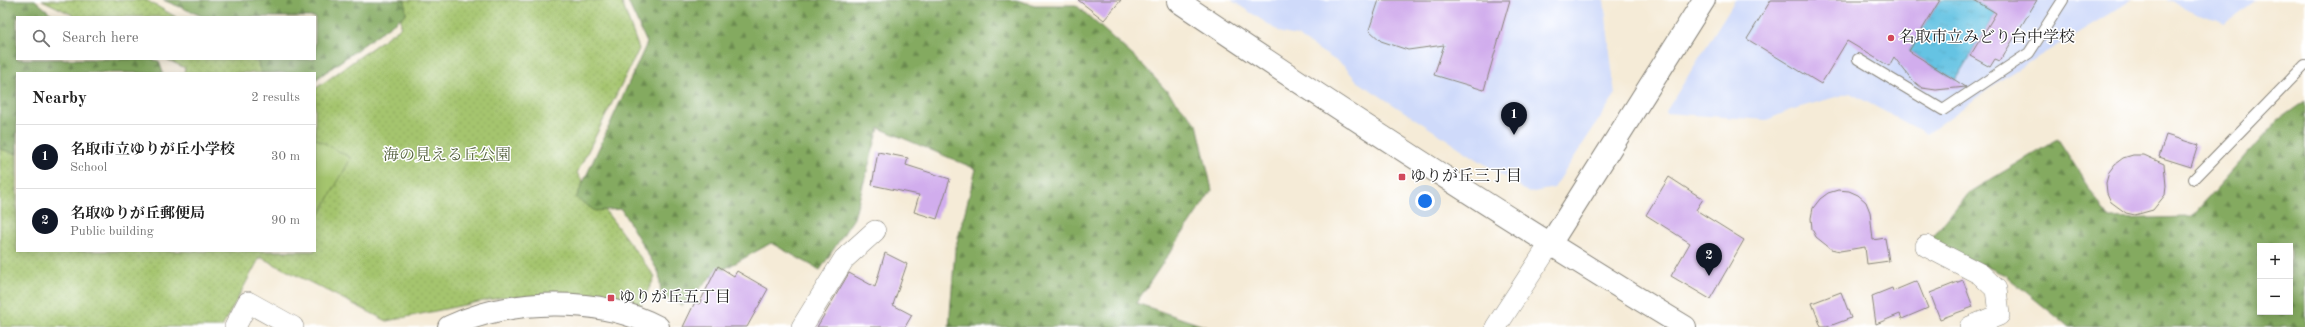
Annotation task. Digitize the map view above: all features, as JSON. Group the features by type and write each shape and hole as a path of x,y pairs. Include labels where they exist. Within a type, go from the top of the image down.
{"street":[{"path":"1177,0 1286,75 1550,244 1685,327"},
{"path":"1496,327 1704,0"},
{"path":"802,327 844,259 875,231"},
{"path":"1926,246 1980,274 1996,289 1999,315 1970,327"},
{"path":"234,327 248,302 293,327"},
{"path":"449,327 464,320 509,307 551,305 608,309 658,327"}],"lane":[{"path":"1858,59 1943,110 2029,53 2063,0"},
{"path":"2194,179 2305,65"}],"shaded area":[{"path":"1231,0 1604,0 1615,95 1554,188 1529,193 1357,81 1344,66 1297,36 1282,33"},
{"name":"名取市立みどり台中学校","path":"1735,0 2132,0 2008,75 1927,134 1850,93 1790,110 1767,120 1665,113"},
{"path":"2166,0 2255,0 2224,24"}],"green space":[{"path":"0,0 35,0 54,16 16,16 16,60 159,61 163,72 16,72 16,154 0,149"},
{"path":"42,0 146,0 174,16 75,16"},
{"path":"163,0 405,0 406,14 316,79 316,72 261,72 257,60 316,60 316,16 202,16"},
{"name":"海の見える丘公園","path":"400,0 621,0 639,49 577,173 655,277 639,308 580,296 503,297 387,321 260,257 222,327 0,327 0,141 16,148 16,252 316,252 316,88 401,27"},
{"path":"627,0 1016,0 1035,5 1076,5 1141,63 1197,124 1212,190 1136,303 1207,327 949,327 955,250 976,169 879,128 854,218 820,270 771,243 712,276 682,306 661,295 659,273 621,209 595,211 576,198 647,43"},
{"path":"168,60 253,60 275,72 184,72 185,68"},
{"path":"2305,101 2305,327 2069,327 2005,275 1929,241 1968,193 2058,139 2109,219 2191,217 2278,120"},
{"path":"316,139 351,158 316,221"}],"water":[{"path":"1940,0 1974,0 1996,13 1955,80 1909,51"}],"building":[{"path":"1078,0 1121,0 1104,20"},
{"path":"1379,0 1510,0 1484,90 1434,75 1444,45 1408,50 1381,41 1369,30"},
{"path":"1771,0 1940,0 1909,51 1966,87 1936,90 1922,88 1912,80 1894,57 1889,66 1847,41 1821,84 1747,39"},
{"path":"1974,0 2037,0 2000,61 1995,59 1990,67 1970,56 1996,13"},
{"path":"2166,135 2198,145 2191,167 2159,157"},
{"path":"878,152 908,158 906,165 950,179 937,219 914,212 919,195 872,185"},
{"path":"2133,155 2144,155 2164,164 2166,186 2165,195 2153,210 2135,215 2126,213 2111,202 2107,193 2106,183 2109,172 2115,164 2123,158"},
{"path":"1669,177 1703,199 1696,210 1744,240 1710,299 1671,276 1690,243 1646,215"},
{"path":"1838,190 1849,191 1858,195 1866,202 1870,212 1873,240 1885,238 1889,261 1867,264 1865,247 1840,251 1831,249 1816,237 1812,229 1811,218 1813,208 1820,199 1828,193"},
{"path":"885,253 907,264 893,305 912,315 905,327 817,327 849,273 875,287"},
{"path":"718,266 734,276 737,271 768,289 747,327 683,327 695,302 699,304"},
{"path":"1963,280 1973,307 1940,319 1930,293"},
{"path":"1917,281 1928,308 1902,319 1900,314 1876,324 1872,296 1892,288 1893,291"},
{"path":"1841,292 1851,318 1827,327 1821,327 1812,303"}],"place":[{"name":"名取市立みどり台中学校","path":"1891,38"},
{"name":"名取市立ゆりが丘小学校","path":"1514,135"},
{"name":"ゆりが丘三丁目","path":"1402,177"},
{"name":"名取ゆりが丘郵便局","path":"1709,276"},
{"name":"ゆりが丘五丁目","path":"611,298"}]}
